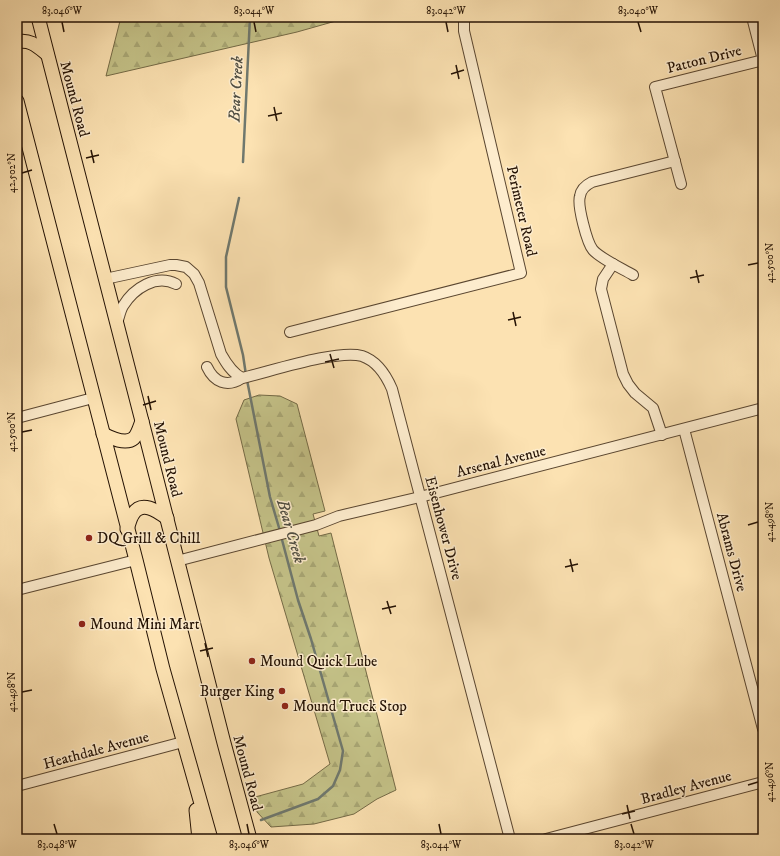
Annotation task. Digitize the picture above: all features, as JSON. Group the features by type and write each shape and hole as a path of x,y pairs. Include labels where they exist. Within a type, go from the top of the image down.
{"main road":[{"name":"Mound Road","path":"38,17 249,838"},
{"path":"17,42 24,40 34,43 47,54"},
{"path":"17,100 150,619 211,839"},
{"path":"103,434 121,441 129,441 134,439 142,421"},
{"path":"128,529 133,514 142,508 149,507 167,518"},
{"path":"193,777 199,839"},
{"path":"200,800 218,839"}],"street":[{"name":"Perimeter Road","path":"290,332 521,273 464,31 464,17"},
{"path":"752,17 763,60"},
{"name":"Patton Drive","path":"681,184 656,87 763,60"},
{"path":"633,275 596,253 590,246 579,202 582,190 592,182 675,161"},
{"path":"613,264 603,280 601,289 620,363 626,380 631,388 653,408 662,435"},
{"path":"105,278 170,266 181,266 190,270 199,283 221,354 226,363 238,376 242,378"},
{"path":"117,323 123,306 134,292 151,282 159,280 170,281 176,284"},
{"name":"Eisenhower Drive","path":"207,367 213,377 222,382 235,383 242,378 323,358 345,355 362,356 377,365 385,374 392,389 510,839"},
{"path":"17,418 93,398"},
{"name":"Arsenal Avenue","path":"177,561 316,525 339,516 420,497 763,408"},
{"name":"Abrams Drive","path":"684,429 763,729"},
{"path":"17,590 136,560"},
{"name":"Heathdale Avenue","path":"17,786 183,742"},
{"name":"Bradley Avenue","path":"546,839 763,782"}],"green space":[{"path":"121,17 350,17 297,32 106,76"},
{"path":"259,395 280,396 297,404 325,511 313,514 319,536 331,533 396,790 377,799 354,814 314,824 271,827 257,812 255,797 303,784 330,764 269,558 236,419 244,400"}],"waterway":[{"name":"Bear Creek","path":"243,162 250,17"},
{"name":"Bear Creek","path":"239,198 226,257 226,287 243,355 246,375"},
{"name":"Bear Creek","path":"247,380 270,497 280,531"},
{"name":"Bear Creek","path":"261,820 318,799 333,786 340,770 343,751 311,639 298,600 281,536"}],"place":[{"name":"DQ Grill & Chill","path":"89,538"},
{"name":"Mound Mini Mart","path":"82,624"},
{"name":"Mound Quick Lube","path":"252,661"},
{"name":"Burger King","path":"282,691"},
{"name":"Mound Truck Stop","path":"285,706"}]}
